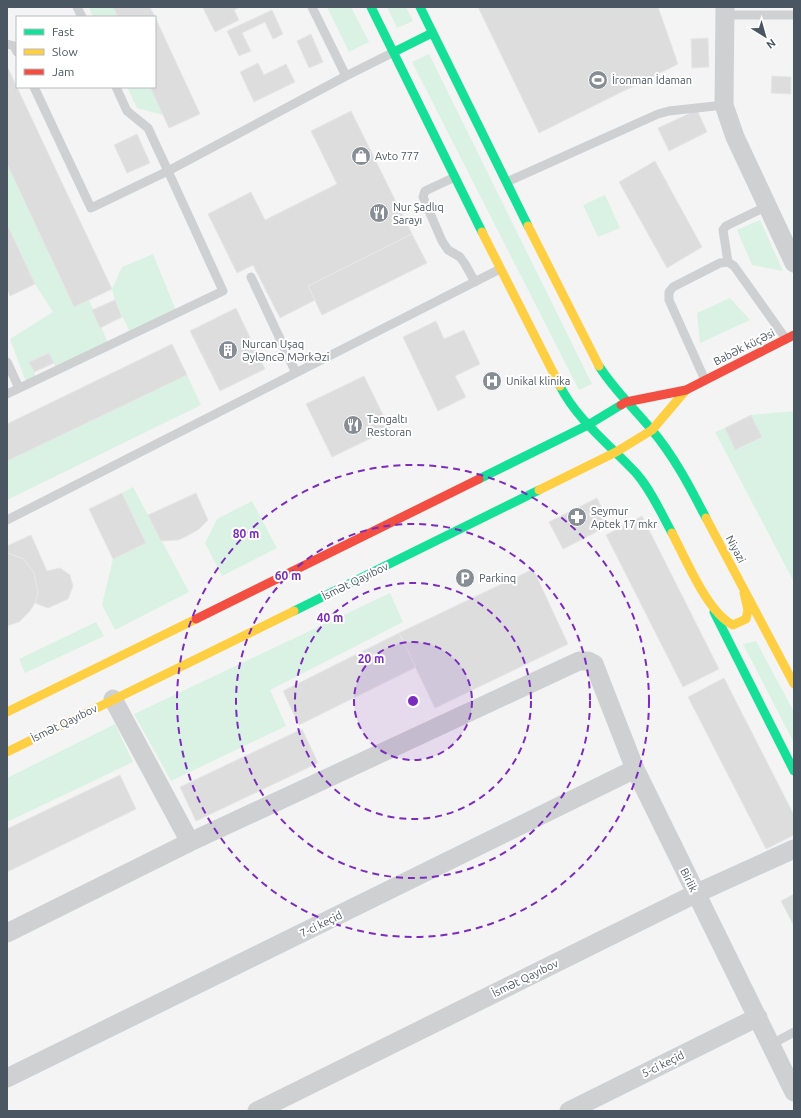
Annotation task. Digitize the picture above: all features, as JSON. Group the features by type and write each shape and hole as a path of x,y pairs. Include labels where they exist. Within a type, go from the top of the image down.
{"main road":[{"path":"372,7 500,269 562,390 588,425 637,474 649,491 710,604 794,771"},
{"path":"394,52 432,33 420,7"},
{"name":"Niyazi","path":"432,33 595,360 611,385 668,449 682,471 794,684"},
{"name":"Babək küçəsi","path":"686,390 790,337"},
{"path":"7,712 588,425 626,402 686,390"},
{"name":"İsmət Qayıbov","path":"7,752 616,452 652,430 686,390"},
{"path":"710,604 727,622 733,625 740,623 746,619 748,610 742,587"}],"street":[{"path":"725,11 724,105 735,137 794,263"},
{"name":"Birlik","path":"190,842 579,661 588,661 594,664 634,769 772,1044 794,1092"},
{"path":"7,933 190,842 113,699"},
{"name":"7-ci keçid","path":"7,1078 634,769"},
{"name":"İsmət Qayıbov","path":"257,1111 696,894 794,849"},
{"name":"5-ci keçid","path":"569,1111 758,1018"}],"lane":[{"path":"77,7 82,16"},
{"path":"312,7 346,76"},
{"path":"725,11 794,15"},
{"path":"7,44 14,46 16,50"},
{"path":"34,88 92,208 394,52"},
{"path":"7,394 224,291 148,128 127,111 116,88"},
{"path":"507,182 658,114 669,111 724,105"},
{"path":"455,177 425,191 423,197 424,205 442,242 448,250 460,257 475,282"},
{"path":"728,262 723,230 726,226 767,206"},
{"path":"705,380 669,300 669,292 673,287 720,263 728,262 734,266 790,337"},
{"path":"7,520 500,269"},
{"path":"250,277 296,373"},
{"path":"7,362 19,388"},
{"path":"772,1044 794,1032"}],"green space":[{"path":"89,7 113,7 118,16 93,16"},
{"path":"327,7 351,7 369,42 349,52"},
{"path":"387,7 406,7 413,21 397,28"},
{"path":"429,54 592,384 579,390 412,62"},
{"path":"127,88 150,88 163,115 137,108"},
{"path":"7,164 74,307 89,300 109,345 57,370 49,353 30,361 37,380 27,385 10,339 53,312 35,284 7,224"},
{"path":"605,195 620,228 598,237 583,205"},
{"path":"760,220 783,271 752,265 737,230"},
{"path":"153,254 177,313 131,335 115,300 112,289 122,267"},
{"path":"730,298 750,320 700,343 697,313"},
{"path":"187,375 201,405 7,500 7,461"},
{"path":"794,411 794,582 715,432 725,428 736,450 762,437 751,415"},
{"path":"133,487 189,592 115,630 102,605 113,559 146,543 122,493"},
{"path":"252,501 277,548 222,576 205,543 217,519"},
{"path":"390,593 403,622 270,690 286,726 171,781 134,714"},
{"path":"96,622 104,636 25,673 19,659"},
{"path":"756,641 794,712 794,743 743,644"},
{"path":"115,724 133,762 7,822 7,778"}],"building":[{"path":"113,7 150,7 154,16 118,16"},
{"path":"240,7 234,10 239,20 215,32 203,8"},
{"path":"478,7 658,7 678,64 539,133"},
{"path":"272,10 283,34 273,39 265,22 242,33 251,51 239,56 227,31"},
{"path":"156,19 200,114 169,128 150,88 156,88"},
{"path":"311,34 323,62 309,68 297,41"},
{"path":"708,38 709,67 692,68 691,39"},
{"path":"258,63 264,75 286,64 295,82 254,102 240,72"},
{"path":"7,66 16,88 17,88 112,289 74,307 7,164"},
{"path":"772,76 791,77 791,94 771,93"},
{"path":"697,110 707,132 669,151 658,128"},
{"path":"351,111 412,234 308,286 315,300 280,318 253,265 237,273 208,214 251,192 265,220 337,184 311,131"},
{"path":"137,134 150,163 127,173 114,145"},
{"path":"655,161 702,247 667,268 619,182"},
{"path":"7,224 35,284 10,296 7,289"},
{"path":"412,234 427,263 322,315 308,286"},
{"path":"115,300 122,317 100,328 92,310"},
{"name":"Nurcan Uşaq Əyləncə Mərkəzi","path":"236,308 265,369 220,391 190,331"},
{"path":"436,321 444,339 464,330 480,364 455,376 466,397 438,411 403,337"},
{"path":"172,344 187,375 7,461 7,424"},
{"path":"49,353 54,363 34,372 29,362"},
{"path":"364,376 390,429 332,457 306,404"},
{"path":"751,415 762,437 735,450 725,428"},
{"path":"122,493 146,543 113,559 89,509"},
{"path":"196,493 208,520 199,529 187,536 178,540 161,541 148,515"},
{"path":"597,498 610,525 563,549 549,522"},
{"path":"642,516 719,669 683,687 606,535"},
{"path":"31,535 47,571 60,568 70,575 73,586 68,599 48,608 35,603 38,593 34,573 24,559 8,553 7,550 7,546"},
{"path":"7,553 24,559 34,573 38,593 35,603 30,611 19,622 7,626"},
{"path":"533,569 568,644 435,708 399,633"},
{"path":"399,633 416,667 299,725 283,691"},
{"path":"724,678 794,815 794,835 766,849 688,697"},
{"path":"302,729 318,763 196,821 180,787"},
{"path":"120,775 136,809 7,872 7,829"},
{"path":"794,894 794,926 781,901"}],"traffic: fast":[{"path":"371,7 482,232"},
{"path":"420,7 528,226"},
{"path":"394,52 432,33"},
{"path":"599,366 611,383 667,450 688,483 706,518"},
{"path":"560,386 575,410 636,473 656,502 672,533"},
{"path":"479,479 588,425 621,405"},
{"path":"294,611 539,490"},
{"path":"714,612 794,771"}],"traffic: slow":[{"path":"528,226 599,366"},
{"path":"482,232 560,386"},
{"path":"539,490 616,452 652,430 686,390"},
{"path":"706,518 794,684"},
{"path":"672,533 706,597 714,609 733,625 746,619 748,610 744,593"},
{"path":"7,752 294,611"},
{"path":"7,712 196,619"}],"traffic: jam":[{"path":"621,405 626,402 686,390 794,335"},
{"path":"196,619 479,479"}],"place":[{"name":"İronman İdaman","path":"598,80"},
{"name":"Avto 777","path":"361,156"},
{"name":"Nur Şadlıq Sarayı","path":"379,213"},
{"name":"Nurcan Uşaq Əyləncə Mərkəzi","path":"228,350"},
{"name":"Unikal klinika","path":"492,381"},
{"name":"Tәngaltı Restoran","path":"353,425"},
{"name":"Seymur Aptek 17 mkr","path":"577,517"},
{"name":"Parkinq","path":"465,578"}]}
